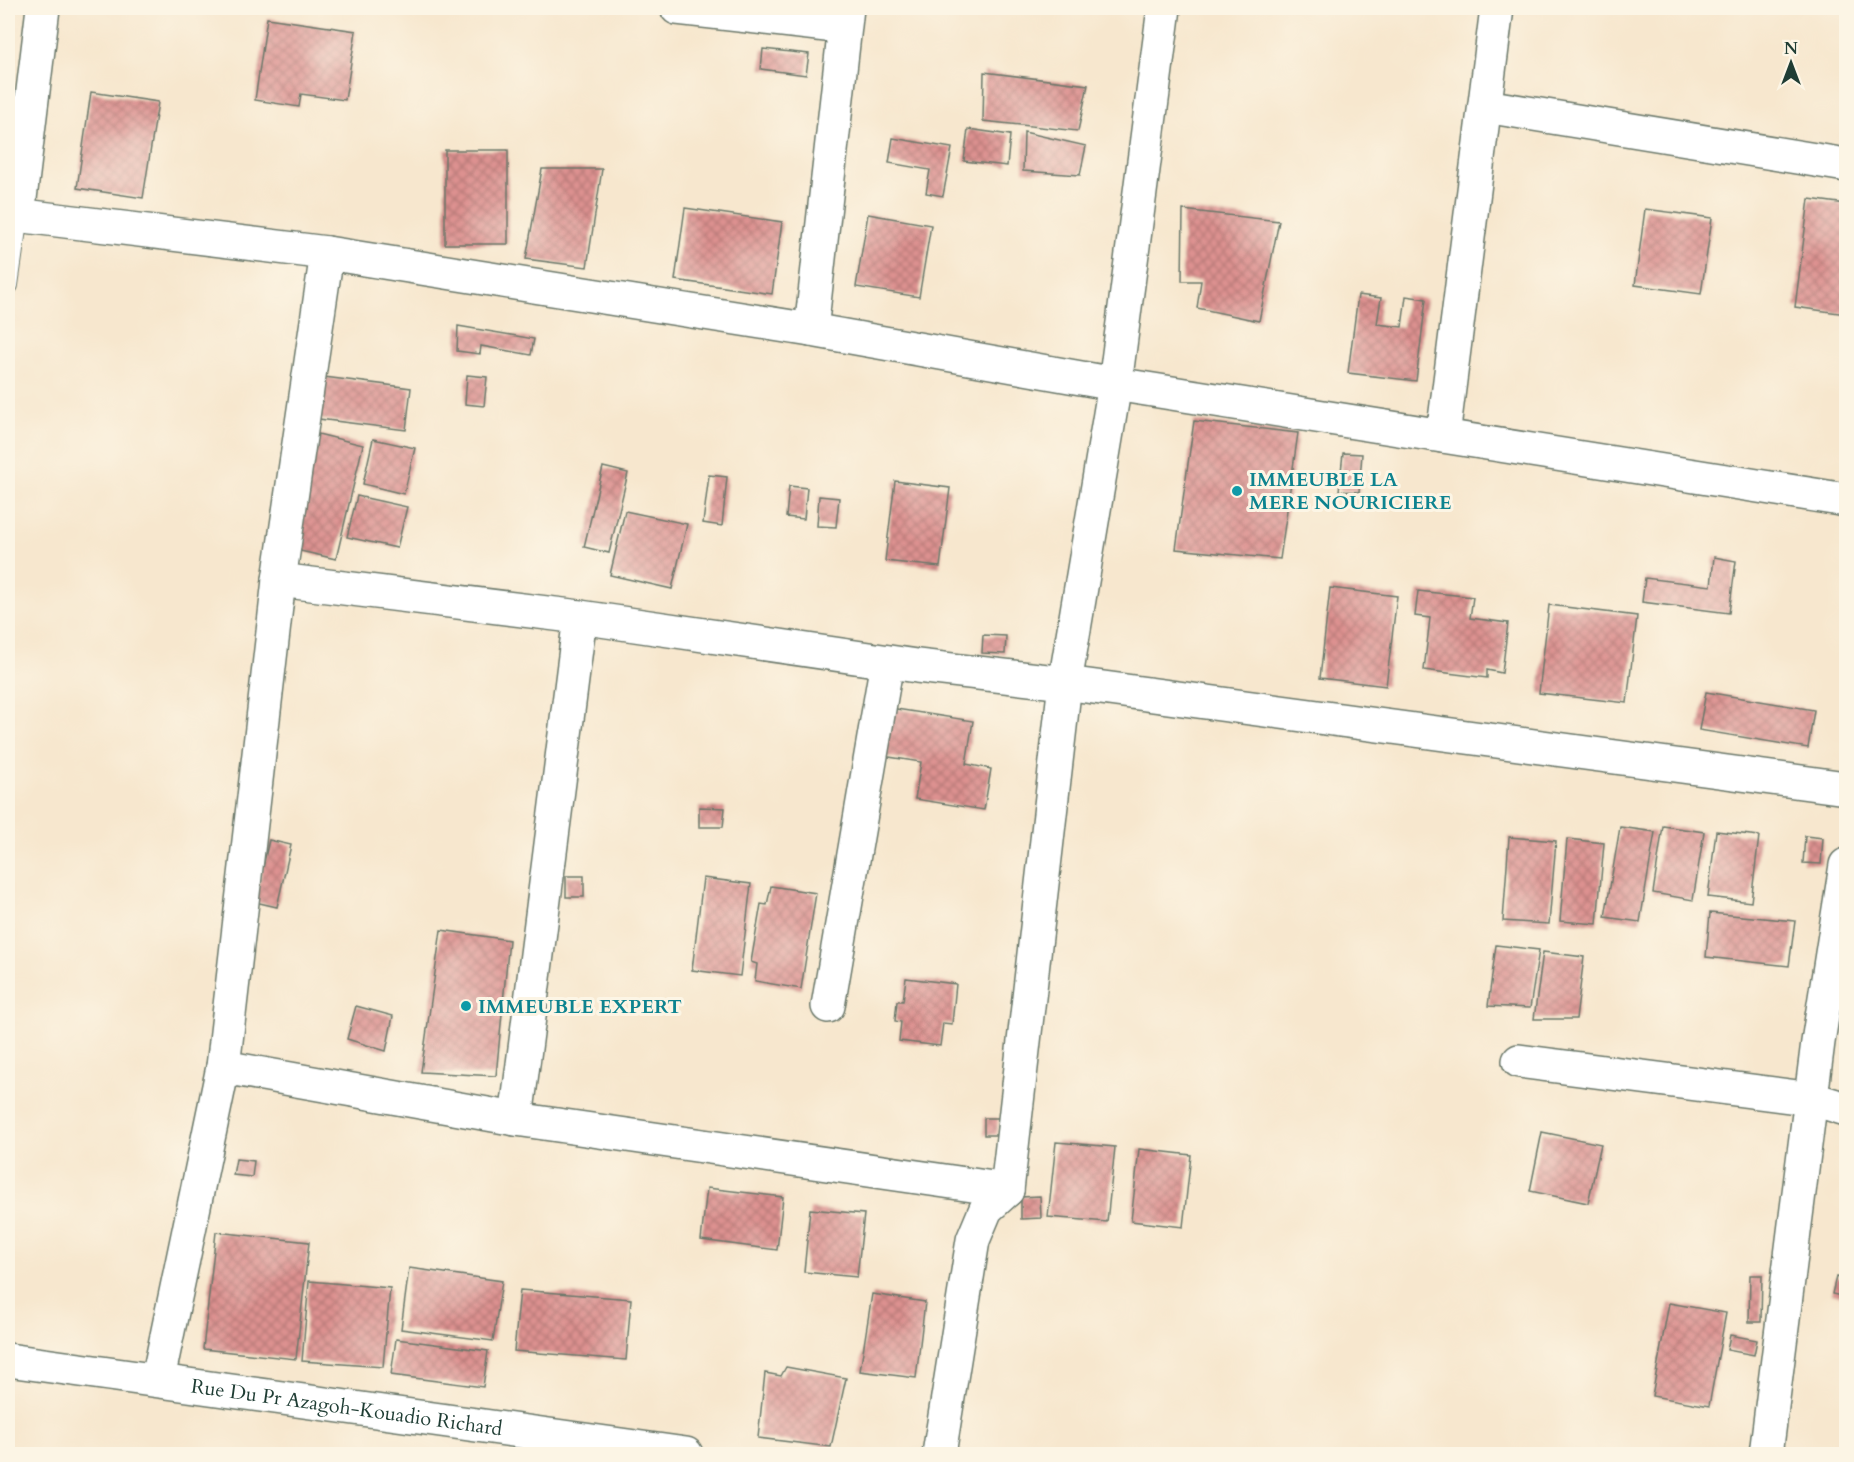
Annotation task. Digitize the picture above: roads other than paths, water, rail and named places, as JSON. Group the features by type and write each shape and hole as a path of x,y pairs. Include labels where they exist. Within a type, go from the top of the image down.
{"street":[{"path":"43,8 13,214 327,253 811,330 1114,384 1846,500"},
{"path":"677,8 846,17 811,330"},
{"path":"939,1455 973,1240 986,1209 1007,1190 1065,683 1114,384 1164,8"},
{"path":"1443,436 1497,8"},
{"path":"1485,106 1846,165"},
{"path":"158,1379 223,1067 279,580 327,253"},
{"path":"279,580 580,617 887,662 1065,683 1846,788"},
{"path":"516,1119 580,617"},
{"path":"828,1006 887,662"},
{"path":"1766,1455 1813,1099 1818,1042 1846,865"},
{"path":"1519,1061 1813,1099 1846,1109"},
{"path":"223,1067 516,1119 1007,1190"},
{"name":"Rue Du Pr Azagoh-Kouadio Richard","path":"8,1360 158,1379 686,1455"}],"lane":[{"path":"8,285 13,214"}],"place":[{"name":"IMMEUBLE LA MERE NOURICIERE","path":"1237,491"},
{"name":"IMMEUBLE EXPERT","path":"466,1006"}]}
